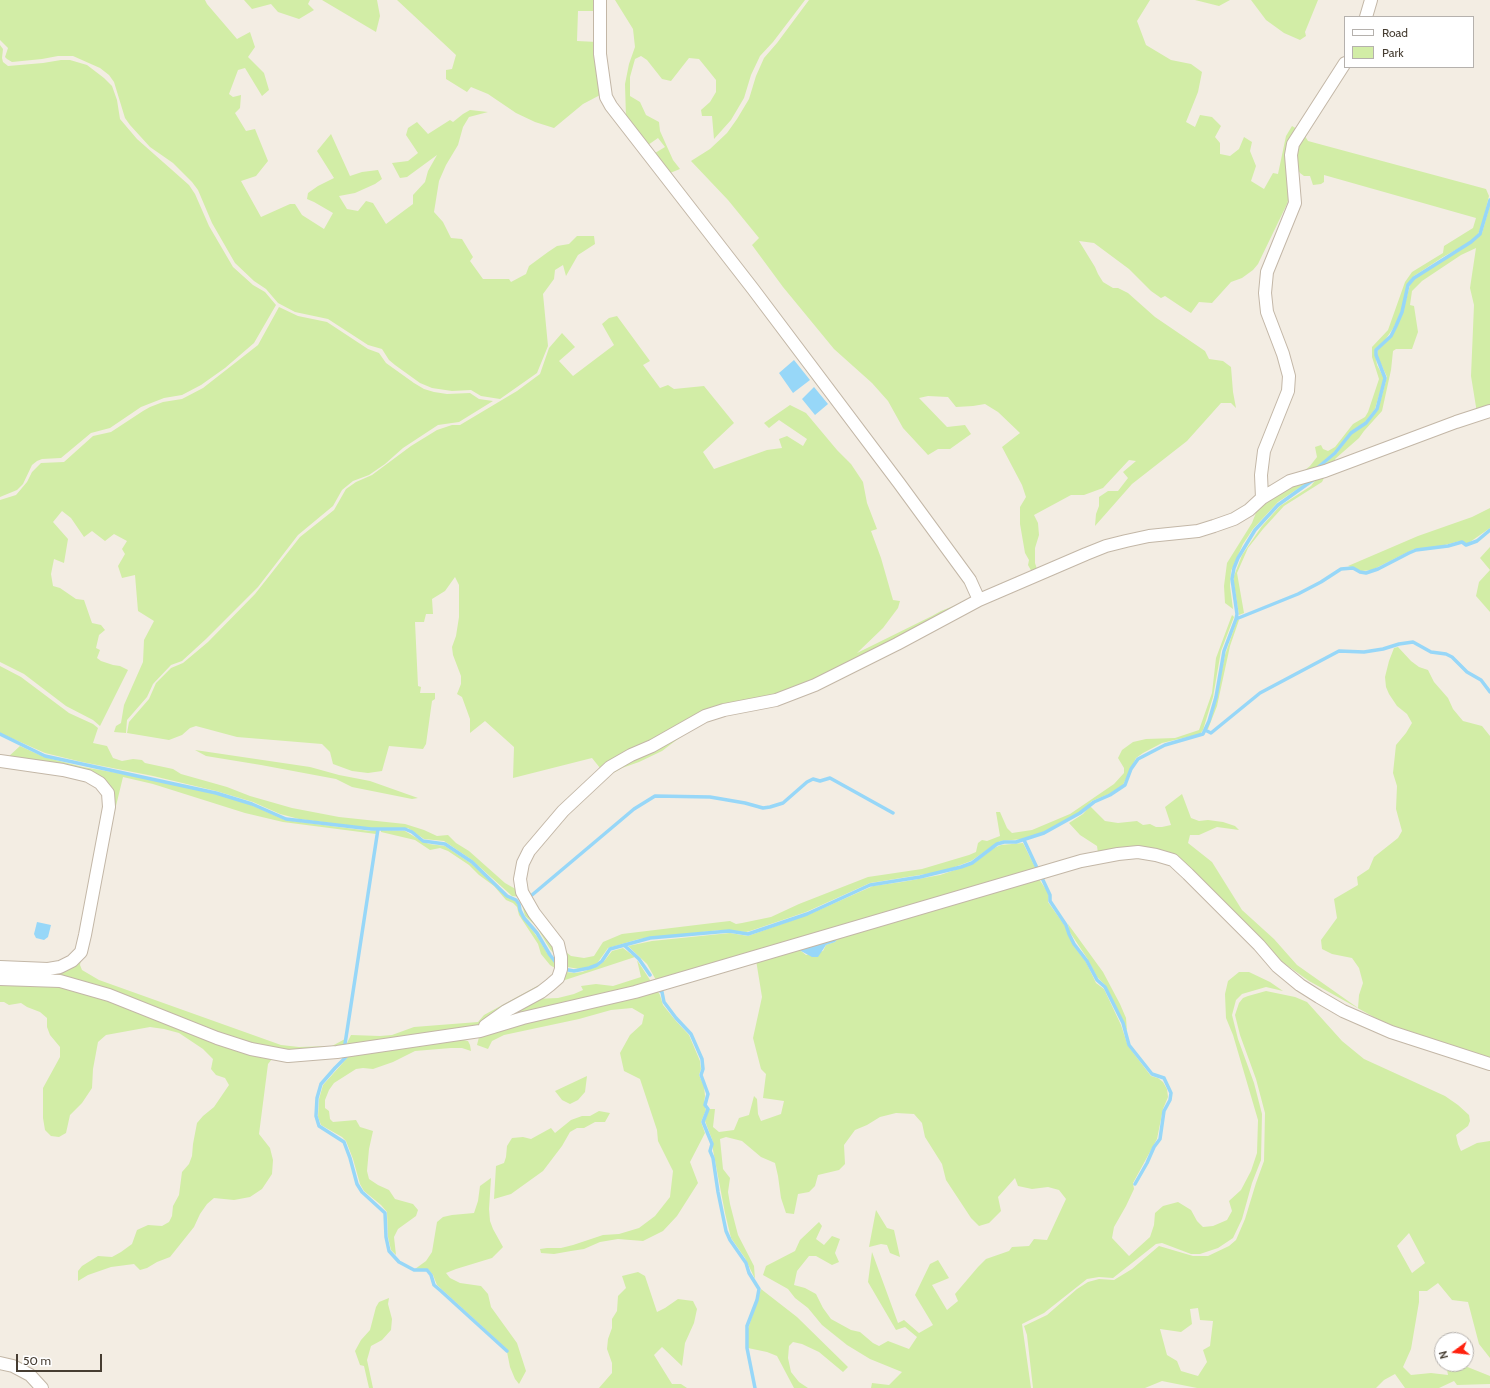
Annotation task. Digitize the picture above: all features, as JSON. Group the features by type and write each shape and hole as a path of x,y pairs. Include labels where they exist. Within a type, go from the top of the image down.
{"street":[{"path":"600,0 600,54 606,97 611,106 753,290 894,477 970,580 979,600"},
{"path":"1366,16 1371,0"},
{"path":"1262,498 1261,475 1264,451 1288,391 1289,376 1283,354 1267,312 1265,293 1267,272 1295,203 1291,156 1293,144 1344,65"},
{"path":"480,1031 506,1011 541,992 558,978 561,969 561,957 558,944 534,913 522,892 520,879 523,863 529,851 558,817 610,767 630,755 652,746 705,716 724,710 776,700 808,688 897,644 979,600 1106,546 1149,536 1198,531 1234,519 1250,510 1262,498 1290,481 1325,471 1456,422 1490,411"},
{"path":"0,761 63,770 88,776 100,783 108,793 108,807 81,952 72,961 60,967 48,969 0,968"},
{"path":"0,980 60,981 109,995 217,1038 251,1049 288,1056 337,1052 480,1031 523,1018 635,992 1081,861 1138,852 1173,860 1259,945 1277,966 1300,985 1319,997 1344,1011 1391,1032 1490,1064"},
{"path":"0,1363 13,1366 30,1375 42,1388"}],"green space":[{"path":"0,0 205,0 237,39 250,32 255,47 248,57 264,73 269,90 262,96 245,68 238,70 229,94 233,97 241,95 240,108 235,113 246,131 255,129 268,161 256,176 241,181 261,217 290,204 295,204 302,215 324,229 333,213 307,199 308,193 334,178 317,151 331,134 350,176 362,172 378,170 382,179 375,184 355,193 339,196 347,209 358,211 366,201 373,203 386,224 413,204 413,195 425,182 428,171 437,155 407,177 400,178 392,163 408,161 418,153 406,135 408,128 417,122 428,134 450,120 453,122 470,110 488,112 469,117 463,127 458,145 446,165 439,181 434,212 443,222 451,238 462,239 473,257 470,261 483,279 509,279 511,282 526,274 529,266 557,246 569,244 577,236 594,236 595,244 578,255 566,276 563,265 555,270 554,279 543,294 548,346 537,373 500,399 481,396 471,390 452,391 432,388 420,383 395,365 389,360 382,349 368,345 328,319 295,312 278,303 266,289 254,281 235,263 212,223 198,190 192,182 173,163 150,147 130,125 125,118 114,82 109,75 100,68 73,56 58,56 12,62 5,57 8,48 0,40"},
{"path":"244,0 310,0 308,4 314,10 299,19 278,12 271,4 252,9"},
{"path":"322,0 377,0 380,16 376,32"},
{"path":"397,0 597,0 597,11 578,11 577,41 597,42 602,94 583,104 554,128 535,122 516,113 488,94 471,87 467,92 446,79 446,70 452,69 456,55"},
{"path":"615,0 805,0 773,42 760,56 751,75 744,98 731,120 714,139 712,116 702,116 701,110 710,102 716,92 716,80 699,59 689,58 671,81 662,79 647,60 641,56 635,59 630,77 630,96 640,102 646,115 659,122 660,131 673,160 680,169 670,173 655,153 665,147 658,138 648,145 626,118 625,84 629,64 635,47 633,29"},
{"path":"809,0 1150,0 1137,21 1146,45 1171,60 1191,64 1202,72 1198,92 1186,122 1195,127 1200,115 1212,117 1221,126 1215,137 1220,143 1220,154 1230,156 1239,149 1244,137 1252,142 1250,151 1256,166 1251,181 1264,189 1273,173 1278,174 1286,136 1292,126 1297,129 1292,188 1287,204 1258,264 1253,270 1242,278 1231,282 1212,303 1199,302 1191,313 1165,296 1161,298 1151,291 1129,269 1094,243 1079,241 1103,282 1113,288 1118,288 1128,293 1155,317 1205,351 1209,359 1223,361 1231,367 1236,408 1231,403 1221,403 1187,441 1132,484 1095,526 1096,514 1099,506 1099,497 1108,491 1118,491 1128,478 1123,472 1136,461 1129,460 1103,488 1084,495 1071,495 1034,515 1038,523 1039,535 1035,548 1035,563 1038,572 1033,574 1028,565 1029,560 1025,553 1020,524 1020,507 1026,497 1022,485 1002,447 1020,433 998,412 985,404 956,407 948,397 928,396 919,398 947,427 965,425 971,434 950,449 938,449 928,455 903,428 888,401 872,383 834,349 783,287 752,245 759,238 728,200 691,161 710,149 727,133 749,99 756,76 764,58"},
{"path":"1195,0 1230,0 1219,6"},
{"path":"1251,0 1318,0 1305,32 1306,36 1300,40 1284,33 1266,20"},
{"path":"0,45 3,49 3,62 8,66 70,60 87,65 104,78 112,86 117,100 120,119 137,139 189,185 195,194 209,226 233,267 253,285 265,292 276,305 254,343 225,368 201,385 182,395 164,398 141,407 110,428 91,433 61,458 42,459 37,461 32,465 23,484 17,490 0,497"},
{"path":"1303,133 1308,141 1486,189 1489,196 1482,225 1478,234 1470,242 1414,276 1409,282 1400,315 1394,327 1375,352 1377,365 1384,378 1375,409 1365,422 1349,434 1334,452 1313,470 1265,492 1264,485 1268,486 1276,484 1305,470 1317,457 1315,447 1321,445 1323,449 1328,451 1335,447 1353,424 1365,417 1379,379 1372,357 1372,347 1388,330 1405,282 1412,272 1443,253 1444,246 1473,228 1476,218 1324,175 1324,182 1313,185 1310,176 1304,176 1300,173 1293,157"},
{"path":"1490,205 1490,409 1477,413 1471,376 1474,305 1470,288 1476,248 1461,255 1422,281 1412,291 1410,305 1414,306 1418,332 1412,349 1396,349 1393,351 1391,370 1382,411 1359,438 1335,459 1336,461 1317,470 1337,453 1352,433 1367,423 1373,414 1378,410 1387,377 1377,355 1378,350 1392,336 1397,326 1410,285 1416,277 1471,243 1482,233"},
{"path":"279,307 298,316 327,322 368,349 379,353 386,363 424,389 447,394 470,393 479,399 493,401 459,422 438,425 403,448 385,464 369,475 353,481 342,490 333,506 298,535 258,587 206,639 182,661 171,665 153,684 147,697 127,720 126,733 114,732 116,726 121,723 124,705 143,662 144,640 154,621 138,611 135,575 122,578 118,566 125,554 122,549 127,541 114,534 105,541 92,531 84,537 71,518 62,511 53,522 68,539 64,563 54,559 51,574 53,586 60,588 76,599 84,600 92,623 101,625 105,630 99,635 96,648 100,650 97,658 101,661 120,666 128,670 100,726 93,720 66,706 24,674 0,662 0,500 16,495 27,482 32,472 41,463 64,462 93,436 111,432 150,407 163,402 182,399 203,388 258,345"},
{"path":"617,316 650,361 643,365 660,388 668,385 674,389 704,386 734,423 703,452 714,469 767,450 782,448 779,439 787,436 803,446 807,439 779,420 769,428 764,423 790,405 806,413 837,450 851,464 863,482 867,503 877,529 871,531 881,558 893,600 900,601 898,608 883,628 857,653 941,611 966,601 795,692 723,709 610,765 600,768 592,758 513,778 514,747 485,721 470,733 470,719 462,697 457,694 461,684 461,676 453,655 452,647 456,636 459,617 459,585 455,577 445,591 432,599 433,614 426,614 424,622 415,622 418,686 421,687 420,693 435,693 435,699 432,701 426,744 423,749 389,746 382,771 368,773 352,771 333,764 330,752 322,744 237,737 196,726 190,728 182,735 169,740 127,733 129,722 149,699 156,683 171,668 183,663 208,642 255,594 300,537 334,510 346,489 356,482 372,475 411,446 437,430 452,425 460,425 517,391 540,374 549,348 562,333 575,347 559,361 573,376 614,345 602,324 609,318"},
{"path":"1325,476 1322,482 1284,506 1248,548 1237,573 1244,613 1239,615 1234,576 1242,555 1262,526 1280,506 1311,486 1317,478"},
{"path":"1311,480 1278,502 1253,529 1243,544 1231,571 1230,586 1233,609 1225,603 1224,586 1227,563 1252,523 1257,510 1279,491"},
{"path":"1490,508 1490,528 1466,544 1460,541 1441,546 1414,549 1372,570 1361,571 1348,566 1418,536 1472,517"},
{"path":"1490,547 1490,570 1480,558"},
{"path":"1490,570 1490,612 1476,596 1479,582"},
{"path":"1232,615 1234,617 1221,651 1213,697 1203,730 1200,734 1162,743 1143,753 1136,758 1123,785 1109,794 1092,801 1079,813 1062,823 1023,839 1000,841 971,861 952,868 938,872 870,883 806,912 750,931 720,930 639,939 608,948 596,965 580,969 567,967 566,952 571,956 584,958 594,956 603,942 622,934 730,921 736,924 771,917 799,904 868,877 922,869 969,855 976,852 978,843 982,840 987,841 1000,836 996,812 1000,812 1007,828 1012,833 1032,830 1070,814 1114,784 1124,773 1124,768 1118,758 1122,750 1133,742 1146,739 1175,738 1199,730 1212,693 1216,658"},
{"path":"1237,620 1239,620 1230,646 1217,706 1208,729 1206,729 1214,708 1225,655"},
{"path":"1398,647 1411,661 1419,667 1428,670 1434,682 1448,698 1453,709 1463,721 1482,726 1490,736 1490,1058 1394,1028 1309,981 1281,961 1177,860 1098,853 1097,846 1080,835 1069,823 1083,814 1090,806 1105,821 1118,823 1137,821 1143,825 1150,824 1156,827 1171,825 1165,807 1182,794 1191,818 1199,821 1208,820 1223,822 1235,826 1239,830 1217,827 1199,835 1190,835 1188,843 1212,862 1242,910 1274,939 1297,965 1358,1008 1359,995 1363,983 1359,968 1352,958 1332,954 1322,949 1321,940 1337,918 1334,899 1358,885 1357,877 1369,869 1374,857 1398,838 1402,831 1396,809 1397,786 1393,773 1396,745 1412,723 1407,714 1397,706 1389,694 1386,687 1385,677 1394,648"},
{"path":"0,666 21,677 69,713 93,724 98,728 93,743 107,746 113,758 122,761 133,759 142,760 145,763 173,769 181,774 292,808 339,817 405,824 437,836 448,835 456,843 469,851 505,883 519,891 521,897 512,896 472,860 444,841 424,839 408,828 370,828 299,819 280,814 253,802 216,791 45,753 0,733"},
{"path":"695,726 662,751 622,768 601,780 609,773"},
{"path":"20,746 44,757 83,767 216,794 251,805 285,820 370,831 377,830 376,834 283,822 245,813 153,784 123,777 107,843 110,788 7,758"},
{"path":"195,750 310,767 339,775 370,781 418,798 412,799 352,787 336,779 206,756"},
{"path":"381,830 405,831 429,844 445,846 472,864 507,897 517,903 524,919 558,967 558,970 550,965 541,954 538,944 519,915 517,907 513,903 506,900 494,886 479,875 469,865 448,851 440,848 430,850 415,840 381,832"},
{"path":"1023,843 1037,871 656,980 647,964 628,946 652,941 730,933 748,936 810,914 873,886 940,875 973,864 994,848 1001,845"},
{"path":"1039,879 1049,894 1048,902 1065,926 1073,945 1086,962 1096,983 1104,989 1121,1025 1128,1046 1151,1076 1158,1078 1163,1082 1167,1089 1168,1097 1163,1109 1157,1139 1133,1183 1134,1189 1114,1227 1112,1238 1129,1256 1150,1237 1154,1225 1155,1213 1163,1206 1178,1202 1191,1210 1197,1221 1203,1227 1213,1226 1227,1220 1232,1211 1229,1201 1241,1190 1251,1171 1257,1153 1258,1120 1233,1035 1226,1018 1225,994 1228,981 1239,972 1249,972 1270,982 1283,991 1266,987 1242,994 1236,1000 1232,1015 1238,1039 1254,1083 1262,1114 1261,1160 1252,1183 1242,1219 1233,1238 1218,1248 1200,1254 1191,1254 1162,1243 1156,1244 1113,1278 1099,1277 1087,1279 1044,1313 1022,1324 1031,1388 871,1388 872,1383 889,1385 902,1372 870,1359 847,1345 822,1325 808,1308 795,1298 788,1289 763,1275 766,1266 795,1251 800,1240 819,1222 822,1226 816,1239 824,1245 832,1236 840,1239 835,1253 839,1262 832,1265 816,1256 809,1256 797,1271 794,1285 805,1288 816,1294 823,1308 831,1319 851,1330 860,1332 873,1343 879,1346 888,1341 909,1349 917,1337 905,1327 896,1330 868,1282 872,1252 898,1323 904,1320 919,1333 933,1325 915,1295 930,1264 938,1260 949,1278 932,1285 947,1310 958,1301 955,1294 986,1259 1009,1251 1012,1247 1029,1246 1034,1239 1047,1240 1066,1199 1059,1190 1048,1187 1032,1189 1018,1186 1015,1178 998,1197 1001,1211 989,1223 979,1226 971,1218 946,1180 942,1164 925,1137 922,1123 914,1114 896,1113 880,1117 855,1130 844,1145 845,1164 839,1170 818,1175 815,1186 809,1192 798,1194 794,1214 786,1213 781,1198 775,1163 761,1157 742,1141 726,1137 720,1139 723,1169 730,1178 728,1192 730,1204 738,1235 754,1266 755,1279 745,1258 731,1238 713,1150 713,1142 705,1121 709,1109 715,1109 713,1127 719,1132 734,1130 739,1118 749,1115 754,1096 757,1099 758,1114 761,1121 781,1114 784,1101 763,1098 766,1074 761,1069 753,1038 762,997 756,960 795,949 806,955 823,951 826,945 835,942 840,936"},
{"path":"521,901 556,945 559,960 550,949 536,926 525,916"},
{"path":"1068,924 1103,972 1126,1018 1127,1031 1105,985 1097,977 1087,958 1069,931"},
{"path":"623,948 635,957 562,981 566,972 582,972 598,966 612,951"},
{"path":"81,960 80,965 82,970 99,980 281,1045 299,1047 332,1046 345,1039 344,1048 301,1053 253,1045 108,992 0,977 0,970 73,967"},
{"path":"637,960 652,983 497,1021 535,999 558,998 583,990 581,986 596,984 613,986 641,977"},
{"path":"0,984 51,985 86,993 272,1059 268,1064 259,1134 270,1148 273,1160 272,1174 262,1189 250,1197 234,1200 214,1198 207,1204 194,1227 170,1257 140,1270 134,1264 111,1267 88,1275 78,1281 78,1271 82,1266 98,1256 112,1257 121,1252 132,1244 137,1230 148,1225 162,1226 169,1222 172,1216 173,1206 179,1195 182,1172 189,1164 192,1156 197,1123 214,1107 229,1085 225,1078 216,1075 211,1069 213,1059 203,1049 179,1033 150,1027 106,1035 98,1042 93,1069 92,1088 82,1103 70,1115 66,1133 59,1137 51,1136 45,1130 43,1118 43,1088 60,1057 60,1047 50,1035 47,1027 47,1018 40,1012 21,1003 9,1005 4,1002 0,1002"},
{"path":"541,984 480,1027 348,1047 347,1043 351,1035 392,1035 414,1027 478,1022 484,1015"},
{"path":"657,990 663,1005 689,1035 700,1061 701,1069 699,1075 704,1086 704,1104 706,1110 701,1122 705,1133 690,1162 698,1183 677,1216 663,1231 643,1241 618,1239 600,1242 584,1249 554,1254 541,1253 540,1249 561,1248 603,1235 619,1234 639,1228 655,1216 670,1197 673,1171 658,1141 657,1130 640,1079 624,1071 620,1053 630,1035 642,1024 644,1015 632,1008 611,1010 579,1019 504,1035 492,1041 488,1049 477,1045 479,1037 482,1032"},
{"path":"1266,991 1295,997 1307,1002 1342,1041 1364,1059 1445,1096 1469,1115 1470,1121 1468,1126 1456,1135 1461,1151 1477,1143 1490,1141 1490,1358 1479,1344 1468,1302 1452,1300 1438,1283 1427,1291 1419,1291 1419,1302 1411,1349 1403,1367 1411,1375 1431,1373 1448,1375 1447,1372 1474,1372 1474,1370 1490,1376 1490,1384 1457,1385 1454,1381 1439,1388 1405,1388 1395,1374 1384,1380 1376,1388 1197,1388 1162,1381 1145,1388 1033,1388 1027,1335 1024,1326 1047,1315 1077,1289 1088,1282 1099,1279 1114,1280 1132,1269 1159,1246 1193,1256 1208,1256 1229,1246 1236,1240 1245,1219 1264,1161 1265,1113 1256,1079 1240,1035 1235,1015 1239,1003 1243,998","holes":["1409,1233 1425,1263 1412,1273 1397,1246","1198,1308 1200,1320 1213,1321 1210,1346 1203,1350 1207,1362 1198,1376 1181,1371 1177,1361 1167,1355 1160,1329 1181,1332 1192,1324 1190,1309"]},
{"path":"463,1040 468,1041 471,1051 462,1048 451,1048 415,1051 393,1062 373,1069 356,1069 334,1083 325,1100 325,1108 329,1111 330,1119 333,1122 356,1120 360,1127 373,1131 369,1149 367,1171 369,1179 389,1190 395,1199 413,1204 418,1210 416,1216 398,1229 394,1237 396,1255 391,1250 388,1237 387,1212 364,1191 360,1184 346,1141 342,1137 321,1125 318,1117 319,1099 323,1085 349,1056"},
{"path":"587,1076 585,1092 578,1100 570,1104 562,1100 555,1091"},
{"path":"599,1111 610,1113 605,1122 595,1122 584,1128 577,1128 570,1132 562,1146 543,1171 511,1194 494,1199 496,1166 504,1163 507,1146 512,1138 523,1137 531,1139 551,1128 555,1133 571,1120 582,1116 590,1116"},
{"path":"491,1178 489,1209 490,1221 503,1247 492,1258 446,1273 450,1278 460,1283 481,1286 488,1294 491,1307 517,1343 526,1371 519,1384 510,1367 507,1352 508,1350 437,1285 433,1275 428,1269 415,1269 426,1261 432,1252 437,1222 443,1217 474,1213 478,1201 480,1186"},
{"path":"876,1210 887,1228 894,1230 900,1257 890,1253 887,1245 881,1244 869,1247"},
{"path":"638,1272 645,1276 657,1312 678,1299 693,1301 697,1309 694,1323 685,1343 682,1366 662,1347 654,1355 672,1384 681,1384 687,1388 599,1388 612,1373 612,1363 607,1349 608,1339 612,1328 612,1319 617,1311 618,1296 626,1288 622,1276"},
{"path":"761,1289 797,1317 848,1367 843,1372 819,1352 802,1344 793,1342 789,1346 788,1358 791,1372 799,1382 808,1388 794,1388 777,1356 748,1348 748,1329"},
{"path":"389,1298 388,1304 392,1319 391,1330 382,1340 371,1346 367,1360 373,1388 369,1388 364,1366 360,1365 355,1351 361,1340 370,1330 376,1307 379,1302"}],"water":[{"path":"794,360 810,380 793,393 779,373"},
{"path":"814,387 828,404 815,415 802,399"},
{"path":"37,922 51,925 48,937 44,940 36,938 34,934"},
{"path":"840,936 835,942 826,945 818,957 812,957 795,949"}],"waterway":[{"path":"1316,469 1335,453 1351,433 1366,423 1377,409 1385,378 1376,355 1376,350 1391,336 1396,326 1402,312 1408,285 1414,278 1471,242 1480,234 1490,200"},
{"path":"563,969 574,971 589,968 602,961 610,949 650,938 729,931 748,934 807,914 870,885 920,877 961,867 972,863 997,844 1004,842 1016,842 1044,833 1080,813 1094,802 1110,795 1125,785 1131,769 1138,759 1165,745 1203,734 1209,721 1216,697 1224,651 1237,614 1232,579 1238,558 1255,530 1278,505 1313,480"},
{"path":"1236,619 1298,594 1341,569 1353,568 1360,572 1366,573 1378,569 1416,550 1448,546 1462,542 1466,545 1477,541 1490,530"},
{"path":"1205,730 1211,733 1260,693 1339,651 1364,652 1413,642 1431,652 1446,654 1452,657 1467,672 1481,680 1490,692"},
{"path":"0,734 45,756 216,793 252,804 286,819 371,829 405,829 412,832 423,841 445,844 472,862 507,896 516,900 524,918 537,933 557,964"},
{"path":"532,895 634,809 655,796 710,797 745,803 763,808 783,803 807,782 813,779 820,781 830,778 893,813"},
{"path":"345,1044 378,829"},
{"path":"1024,840 1038,870"},
{"path":"1042,878 1050,895 1050,901 1066,925 1074,944 1087,961 1097,980 1105,987 1123,1023 1129,1045 1152,1074 1164,1078 1171,1093 1170,1100 1164,1111 1160,1139 1154,1147 1135,1184"},
{"path":"624,945 639,959 650,975"},
{"path":"658,989 662,992 664,1002 691,1034 702,1059 703,1069 701,1075 708,1094 705,1105 708,1109 703,1122 712,1144 710,1151 713,1158 726,1231 730,1240 746,1263 749,1273 759,1289 757,1300 747,1326 747,1348 755,1388"},
{"path":"346,1057 321,1084 317,1098 316,1116 319,1126 344,1142 357,1184 362,1192 385,1213 386,1237 389,1251 399,1262 414,1270 427,1270 431,1275 434,1285 507,1351"}]}
